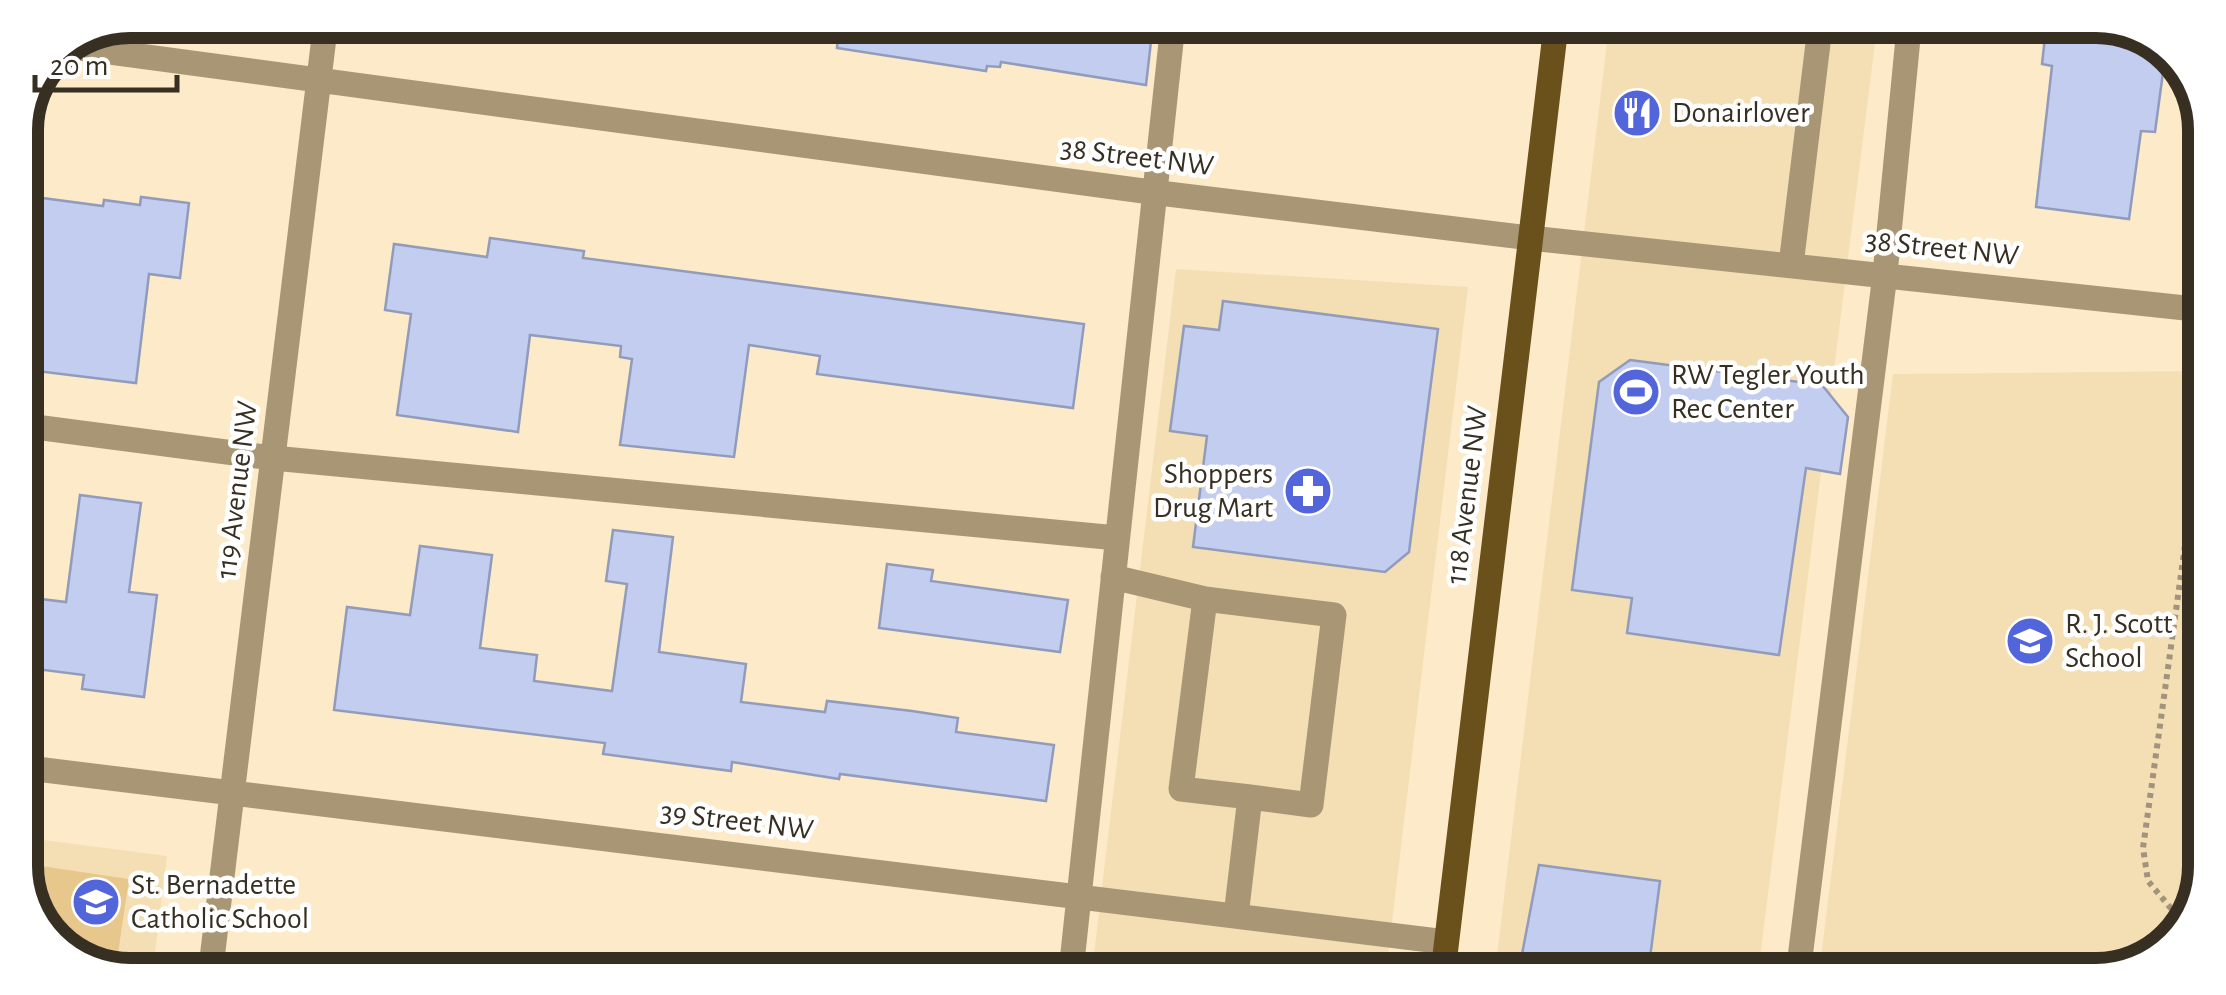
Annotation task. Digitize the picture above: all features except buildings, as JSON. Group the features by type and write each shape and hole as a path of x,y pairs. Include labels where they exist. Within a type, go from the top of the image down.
{"main road":[{"name":"118 Avenue NW","path":"1444,958 1555,38"}],"street":[{"name":"119 Avenue NW","path":"212,958 324,38"},
{"path":"1073,958 1170,38"},
{"path":"1791,264 1819,38"},
{"path":"1800,958 1885,274 1907,38"},
{"name":"38 Street NW","path":"87,49 1151,192 1530,238 2188,308"},
{"path":"38,427 274,458 1117,538"},
{"path":"1113,577 1205,599 1334,615 1311,806 1182,789 1205,599"},
{"name":"39 Street NW","path":"38,770 232,790 1446,942"},
{"path":"1236,916 1250,798"}],"path":[{"path":"2175,913 2148,881 2143,848 2188,519"}],"shaded area":[{"path":"1608,38 1876,38 1760,958 1497,958"},
{"path":"1176,269 1468,287 1388,958 1094,958"},
{"name":"R. J. Scott School","path":"2188,371 2187,883 2166,926 2148,942 2126,953 2096,958 1821,958 1893,374"},
{"name":"St. Bernadette Catholic School","path":"38,839 167,856 154,958 112,956 83,945 64,931 42,895"},
{"path":"38,866 129,879 118,957 112,956 83,945 64,931 42,895"}],"place":[{"name":"Donairlover","path":"1637,113"},
{"name":"RW Tegler Youth Rec Center","path":"1636,392"},
{"name":"Shoppers Drug Mart","path":"1308,491"},
{"name":"R. J. Scott School","path":"2030,641"},
{"name":"St. Bernadette Catholic School","path":"96,902"}]}
